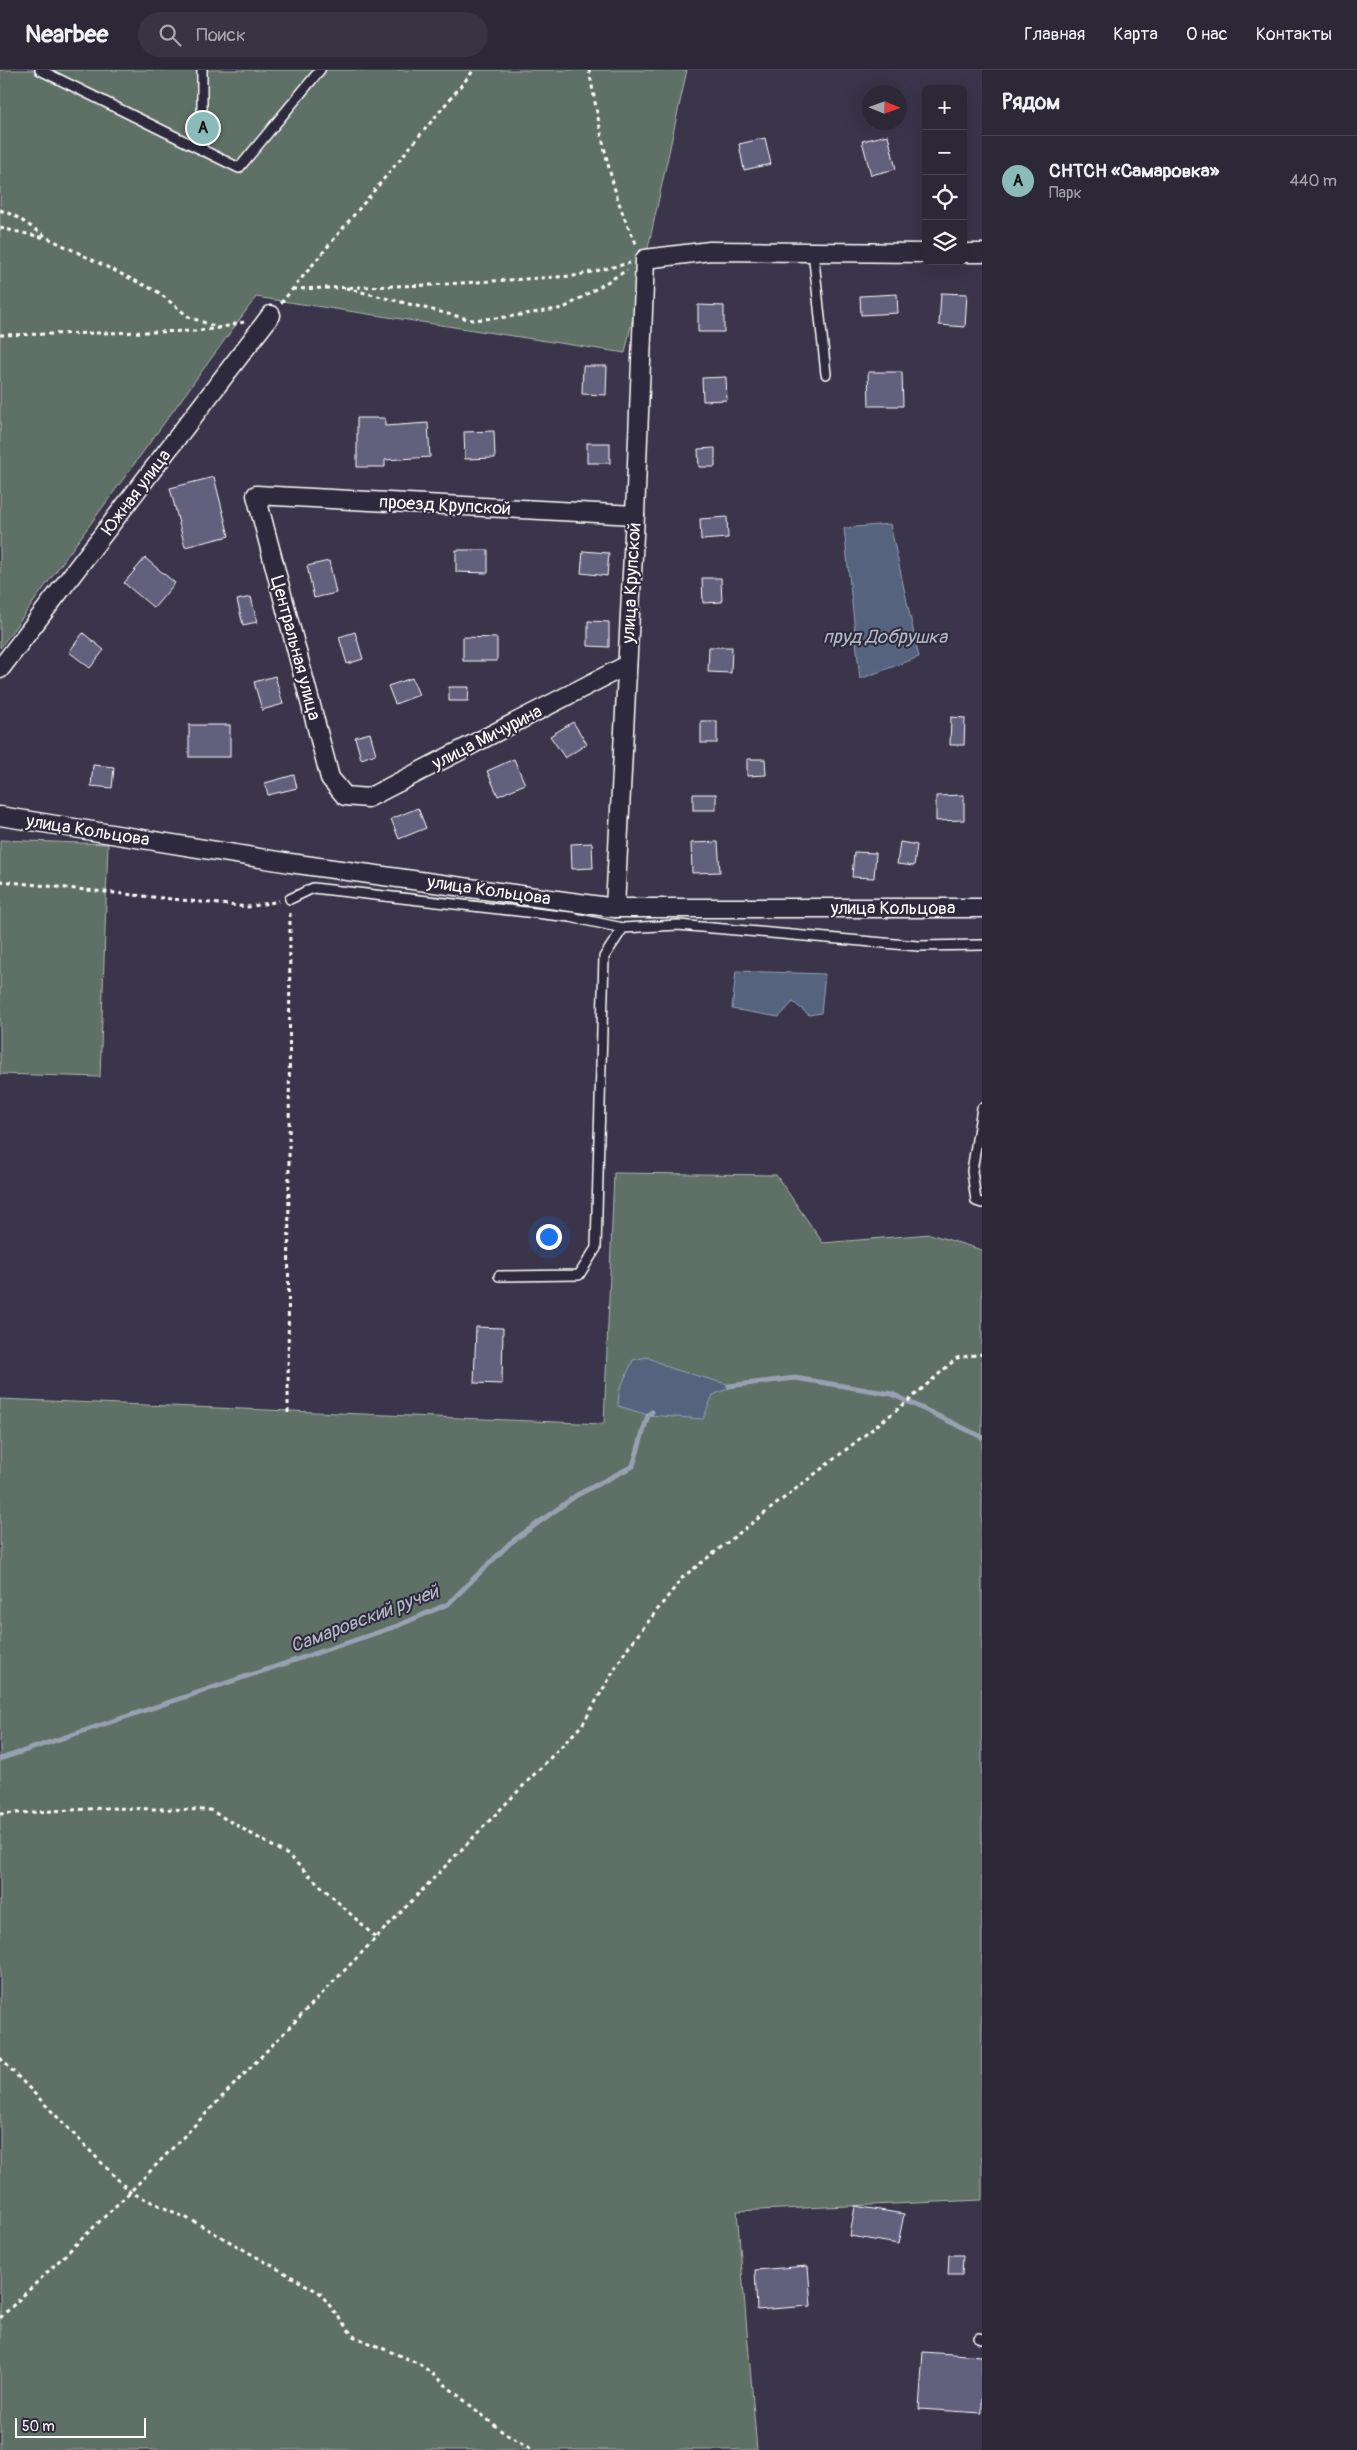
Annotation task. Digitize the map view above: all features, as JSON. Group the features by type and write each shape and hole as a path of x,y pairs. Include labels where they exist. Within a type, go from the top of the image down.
{"street":[{"path":"645,259 710,251 922,253"},
{"path":"967,253 982,253"},
{"name":"улица Крупской","path":"615,908 635,515 645,259"},
{"name":"Южная улица","path":"0,669 271,315"},
{"name":"проезд Крупской","path":"256,495 635,515"},
{"name":"Центральная улица","path":"256,495 330,778 345,796"},
{"name":"улица Мичурина","path":"345,796 368,798 627,665"},
{"name":"улица Кольцова","path":"0,816 290,863 615,908 982,908"}],"lane":[{"path":"40,70 239,168 318,71"},
{"path":"202,70 202,151"},
{"path":"813,252 826,374"},
{"path":"290,899 313,888 570,917 624,928 678,925 918,946 982,945"},
{"path":"499,1276 579,1275 596,1248 604,957 624,928"},
{"path":"982,1108 972,1171 976,1201 982,1203"}],"path":[{"path":"0,335 197,331 219,328 271,315 474,70"},
{"path":"589,70 609,165 617,193 628,230 645,259"},
{"path":"0,210 15,216 50,239 158,292 189,317 219,328"},
{"path":"0,228 50,239"},
{"path":"292,290 431,285 574,276 645,259"},
{"path":"342,287 472,320 508,318 564,308 645,259"},
{"path":"0,881 248,906 290,899 288,1412"},
{"path":"0,2318 130,2192 582,1725 626,1650 683,1577 907,1402 957,1358 982,1354"},
{"path":"0,1814 106,1808 210,1810 288,1855 376,1938"},
{"path":"0,2058 130,2192 195,2222 320,2293 354,2336 420,2364 504,2433 532,2450"}],"green space":[{"path":"0,70 687,70 625,353 256,297 0,648"},
{"path":"0,840 108,844 100,1077 0,1074"},
{"path":"614,1173 776,1175 823,1243 930,1234 982,1250 982,2200 737,2211 757,2450 0,2450 0,1399 604,1424"}],"water":[{"name":"пруд Добрушка","path":"890,524 919,657 860,679 844,528"},
{"path":"736,971 825,974 821,1013 809,1015 793,1002 779,1017 732,1009"},
{"path":"647,1357 673,1369 734,1386 713,1395 703,1419 648,1415 618,1406 619,1391 633,1360"}],"building":[{"path":"888,135 896,169 871,175 862,141"},
{"path":"765,138 771,164 744,170 739,144"},
{"path":"941,293 967,294 965,327 939,325"},
{"path":"897,294 898,313 861,315 860,296"},
{"path":"698,305 724,306 724,332 698,332"},
{"path":"583,366 607,366 606,395 582,394"},
{"path":"868,372 902,372 903,406 869,406"},
{"path":"726,377 727,400 703,401 702,378"},
{"path":"357,418 385,418 385,426 428,423 430,457 385,460 385,467 357,467"},
{"path":"494,431 495,458 465,459 464,432"},
{"path":"587,443 610,443 610,463 587,463"},
{"path":"715,448 715,467 699,467 698,449"},
{"path":"214,477 229,536 185,547 170,488"},
{"path":"727,517 728,538 701,540 700,519"},
{"path":"456,550 488,550 488,573 456,572"},
{"path":"583,551 609,553 607,576 581,573"},
{"path":"145,558 175,583 154,608 124,583"},
{"path":"329,561 336,593 314,598 307,566"},
{"path":"702,578 721,578 722,602 703,603"},
{"path":"251,597 257,622 243,625 237,600"},
{"path":"588,621 609,622 609,647 588,646"},
{"path":"355,632 363,659 347,664 339,637"},
{"path":"83,633 104,650 90,668 69,652"},
{"path":"463,637 497,638 497,661 463,661"},
{"path":"709,647 732,647 731,673 708,672"},
{"path":"275,676 283,704 262,710 254,682"},
{"path":"412,678 419,695 395,704 388,686"},
{"path":"449,687 469,687 468,701 449,701"},
{"path":"951,717 965,718 964,745 950,745"},
{"path":"701,721 717,721 717,743 701,743"},
{"path":"573,722 587,744 565,758 550,736"},
{"path":"189,725 230,725 230,757 189,757"},
{"path":"370,733 376,754 361,759 355,737"},
{"path":"514,759 525,784 498,796 487,771"},
{"path":"747,759 765,759 766,775 747,776"},
{"path":"93,765 114,767 112,788 91,786"},
{"path":"294,775 297,788 268,795 265,783"},
{"path":"693,794 716,794 716,810 693,810"},
{"path":"964,795 964,820 936,821 936,796"},
{"path":"418,808 426,828 399,839 391,819"},
{"path":"718,842 720,872 692,873 691,843"},
{"path":"900,842 917,845 914,866 897,864"},
{"path":"592,843 593,868 572,869 571,844"},
{"path":"854,852 876,853 874,878 852,877"},
{"path":"476,1327 503,1328 502,1384 474,1383"},
{"path":"855,2206 904,2214 898,2244 850,2236"},
{"path":"949,2255 963,2255 962,2275 948,2275"},
{"path":"808,2266 811,2306 757,2310 755,2270"},
{"path":"923,2352 982,2356 982,2413 919,2409"}],"waterway":[{"name":"Самаровский ручей","path":"729,1386 795,1378 892,1394 982,1437"},
{"name":"Самаровский ручей","path":"0,1759 397,1626 448,1604 510,1543 577,1495 633,1466 648,1415 652,1412"}],"place":[{"name":"СНТСН «Самаровка»","path":"203,128"}]}
